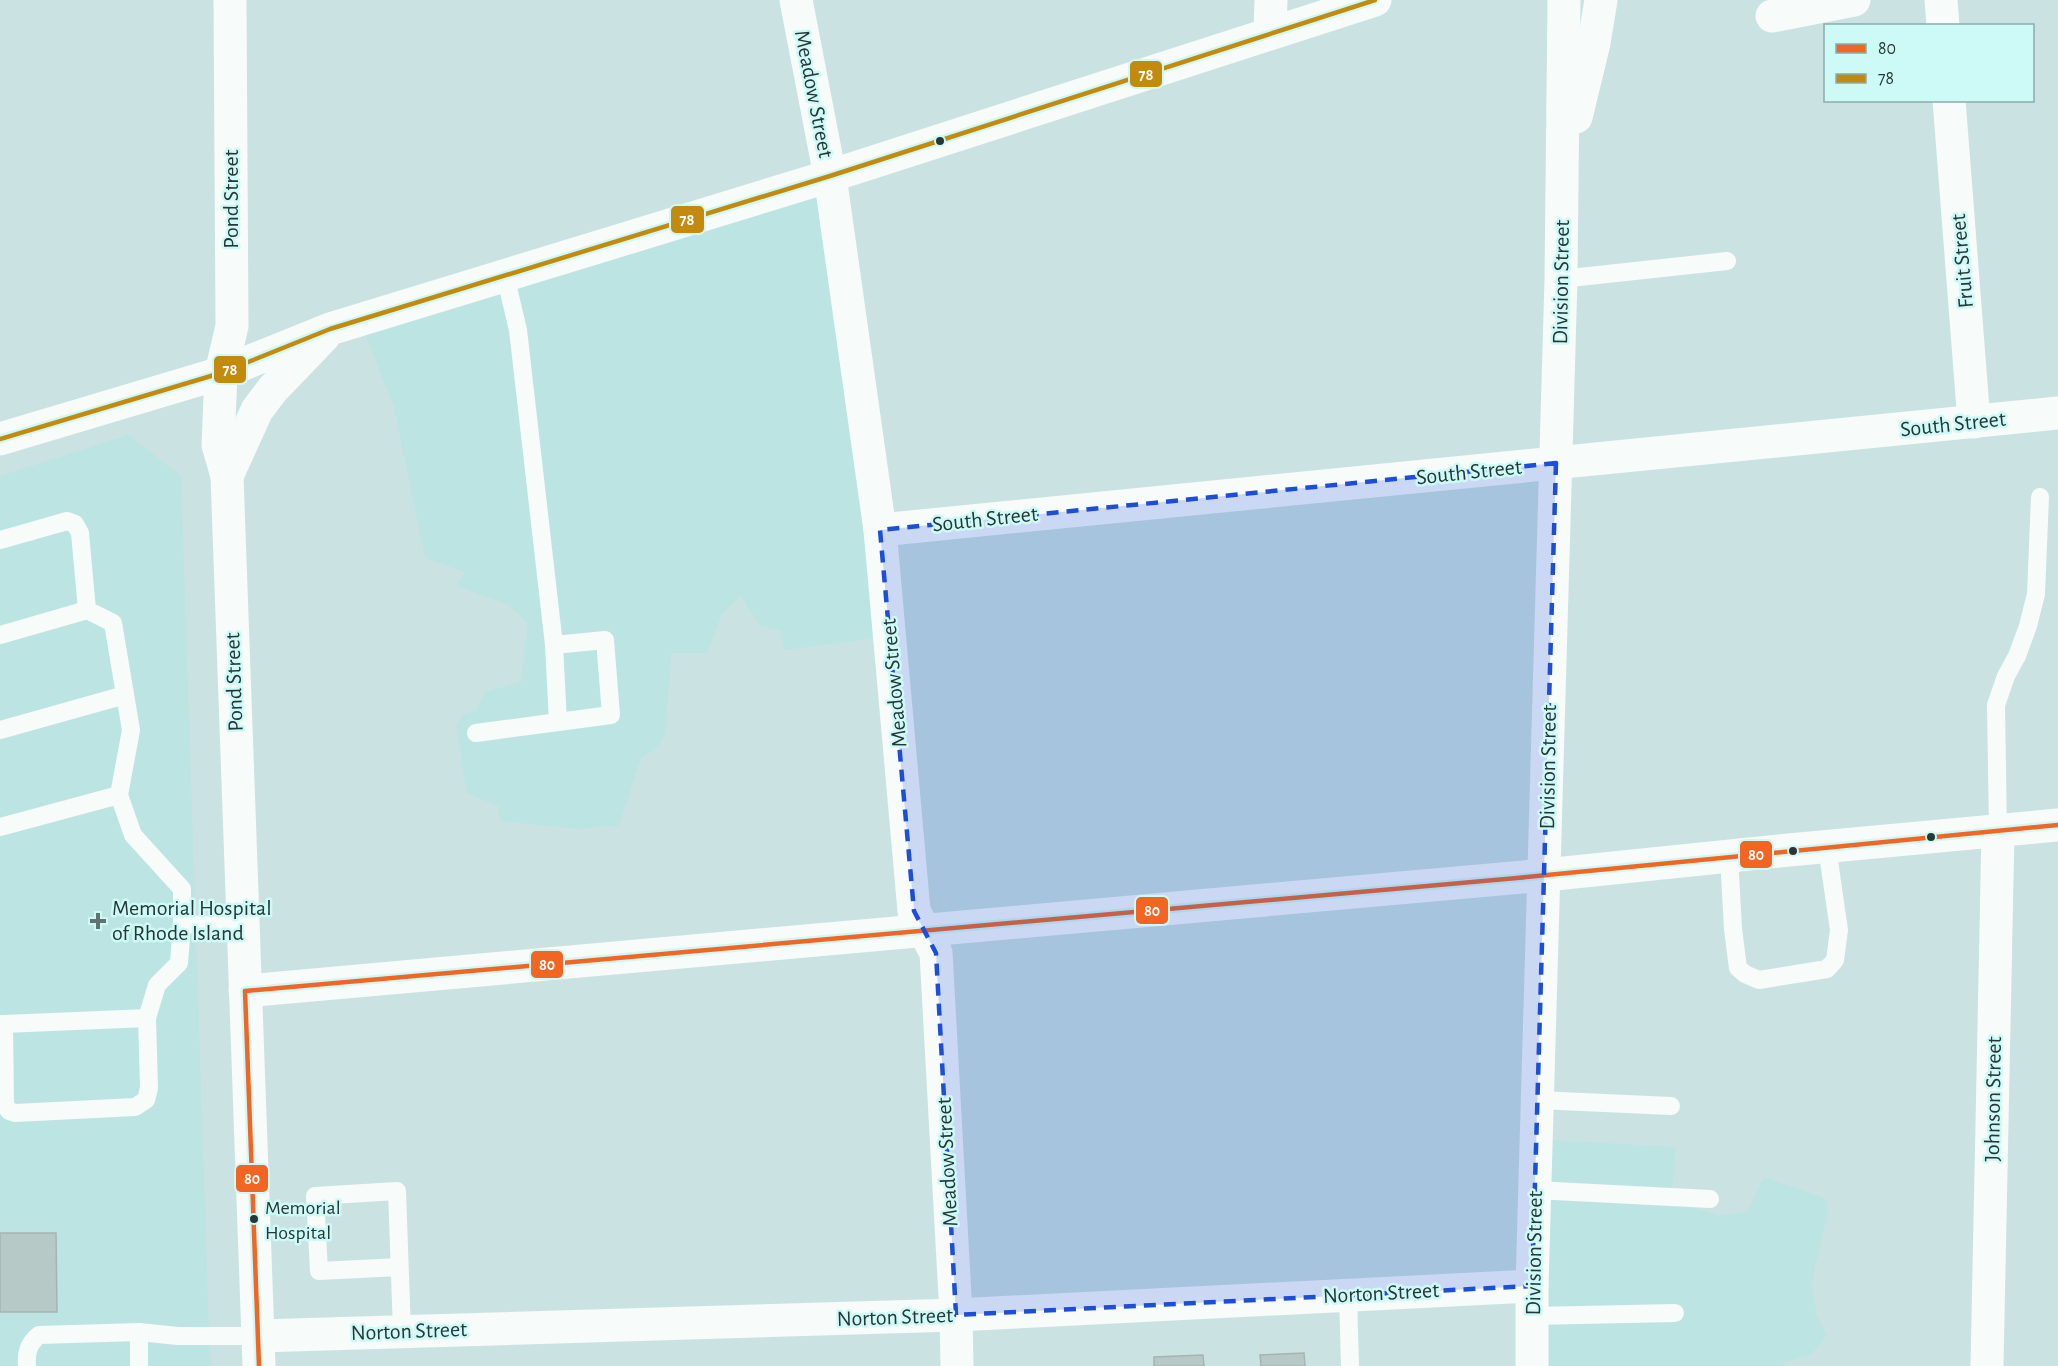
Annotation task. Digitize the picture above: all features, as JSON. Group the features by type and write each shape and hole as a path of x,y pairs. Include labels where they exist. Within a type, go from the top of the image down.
{"street":[{"name":"Pond Street","path":"230,0 232,326 221,373 218,446 226,476 258,1351"},
{"name":"Meadow Street","path":"796,0 830,176 880,530 914,911 936,952 957,1366"},
{"path":"1270,33 1271,0"},
{"path":"0,439 221,373 330,329 830,176 1375,0"},
{"name":"Division Street","path":"1532,1366 1561,279 1564,0"},
{"name":"Division Street","path":"1563,169 1594,43 1601,0"},
{"path":"1772,16 1854,0"},
{"path":"1941,0 1943,24"},
{"name":"Fruit Street","path":"1949,102 1974,422"},
{"path":"226,476 256,410 330,329"},
{"name":"South Street","path":"880,530 2058,413"},
{"path":"245,991 1545,875 2058,825"},
{"name":"Johnson Street","path":"1987,1366 1998,831"},
{"name":"Norton Street","path":"258,1351 402,1332 956,1315 1348,1295 1532,1301"}],"lane":[{"path":"1561,279 1727,261"},
{"path":"505,275 518,330 554,645 558,722"},
{"path":"1998,831 1996,705 2028,626 2036,594 2040,497"},
{"path":"0,540 67,521 75,524 80,532 87,610"},
{"path":"0,635 87,610 113,623 131,730 119,795 133,835 182,889 180,963 157,985 147,1018 149,1088 146,1100 135,1107 15,1113 9,1111 5,1104 2,1024 147,1018"},
{"path":"476,733 611,715 605,640 554,645"},
{"path":"0,730 125,695"},
{"path":"0,827 119,795"},
{"path":"1729,856 1733,929 1738,968 1759,981 1827,969 1835,960 1839,930 1827,846"},
{"path":"182,924 243,926"},
{"path":"1538,1100 1671,1106"},
{"path":"1535,1190 1710,1199"},
{"path":"399,1267 319,1271 315,1196 397,1191 402,1332"},
{"path":"1348,1295 1350,1366"},
{"path":"1532,1301 1675,1313"},
{"path":"140,1332 140,1366"},
{"path":"27,1366 26,1354 31,1342 39,1335 140,1332 178,1336 258,1351"}],"highlighted area":[{"path":"1556,463 1532,1286 956,1315 936,953 914,911 880,530"}],"shaded area":[{"path":"815,177 879,635 869,639 784,650 781,631 760,626 740,595 722,614 707,653 671,653 665,734 658,746 641,758 619,825 579,829 501,821 498,806 467,793 456,726 463,714 476,711 485,692 521,682 528,623 507,604 457,586 465,572 425,558 394,407 364,331"},
{"name":"Memorial Hospital of Rhode Island","path":"128,435 181,476 210,1366 0,1366 0,476"},
{"path":"1530,1139 1676,1147 1671,1201 1720,1216 1747,1212 1764,1177 1824,1198 1828,1212 1811,1283 1817,1317 1827,1334 1812,1354 1782,1363 1785,1366 1517,1366"}],"building":[{"path":"0,1233 56,1233 57,1312 0,1312"},
{"path":"1304,1353 1305,1366 1261,1366 1260,1355"},
{"path":"1203,1355 1204,1366 1154,1366 1154,1357"}],"transit line":[{"name":"78","path":"0,439 221,373 330,329 830,176 1375,0"},
{"name":"80","path":"245,991 1517,878 2058,825"},
{"name":"80","path":"245,991 259,1366"}],"place":[{"name":"Memorial Hospital of Rhode Island","path":"98,921"},
{"name":"Memorial Hospital","path":"254,1219"}]}
